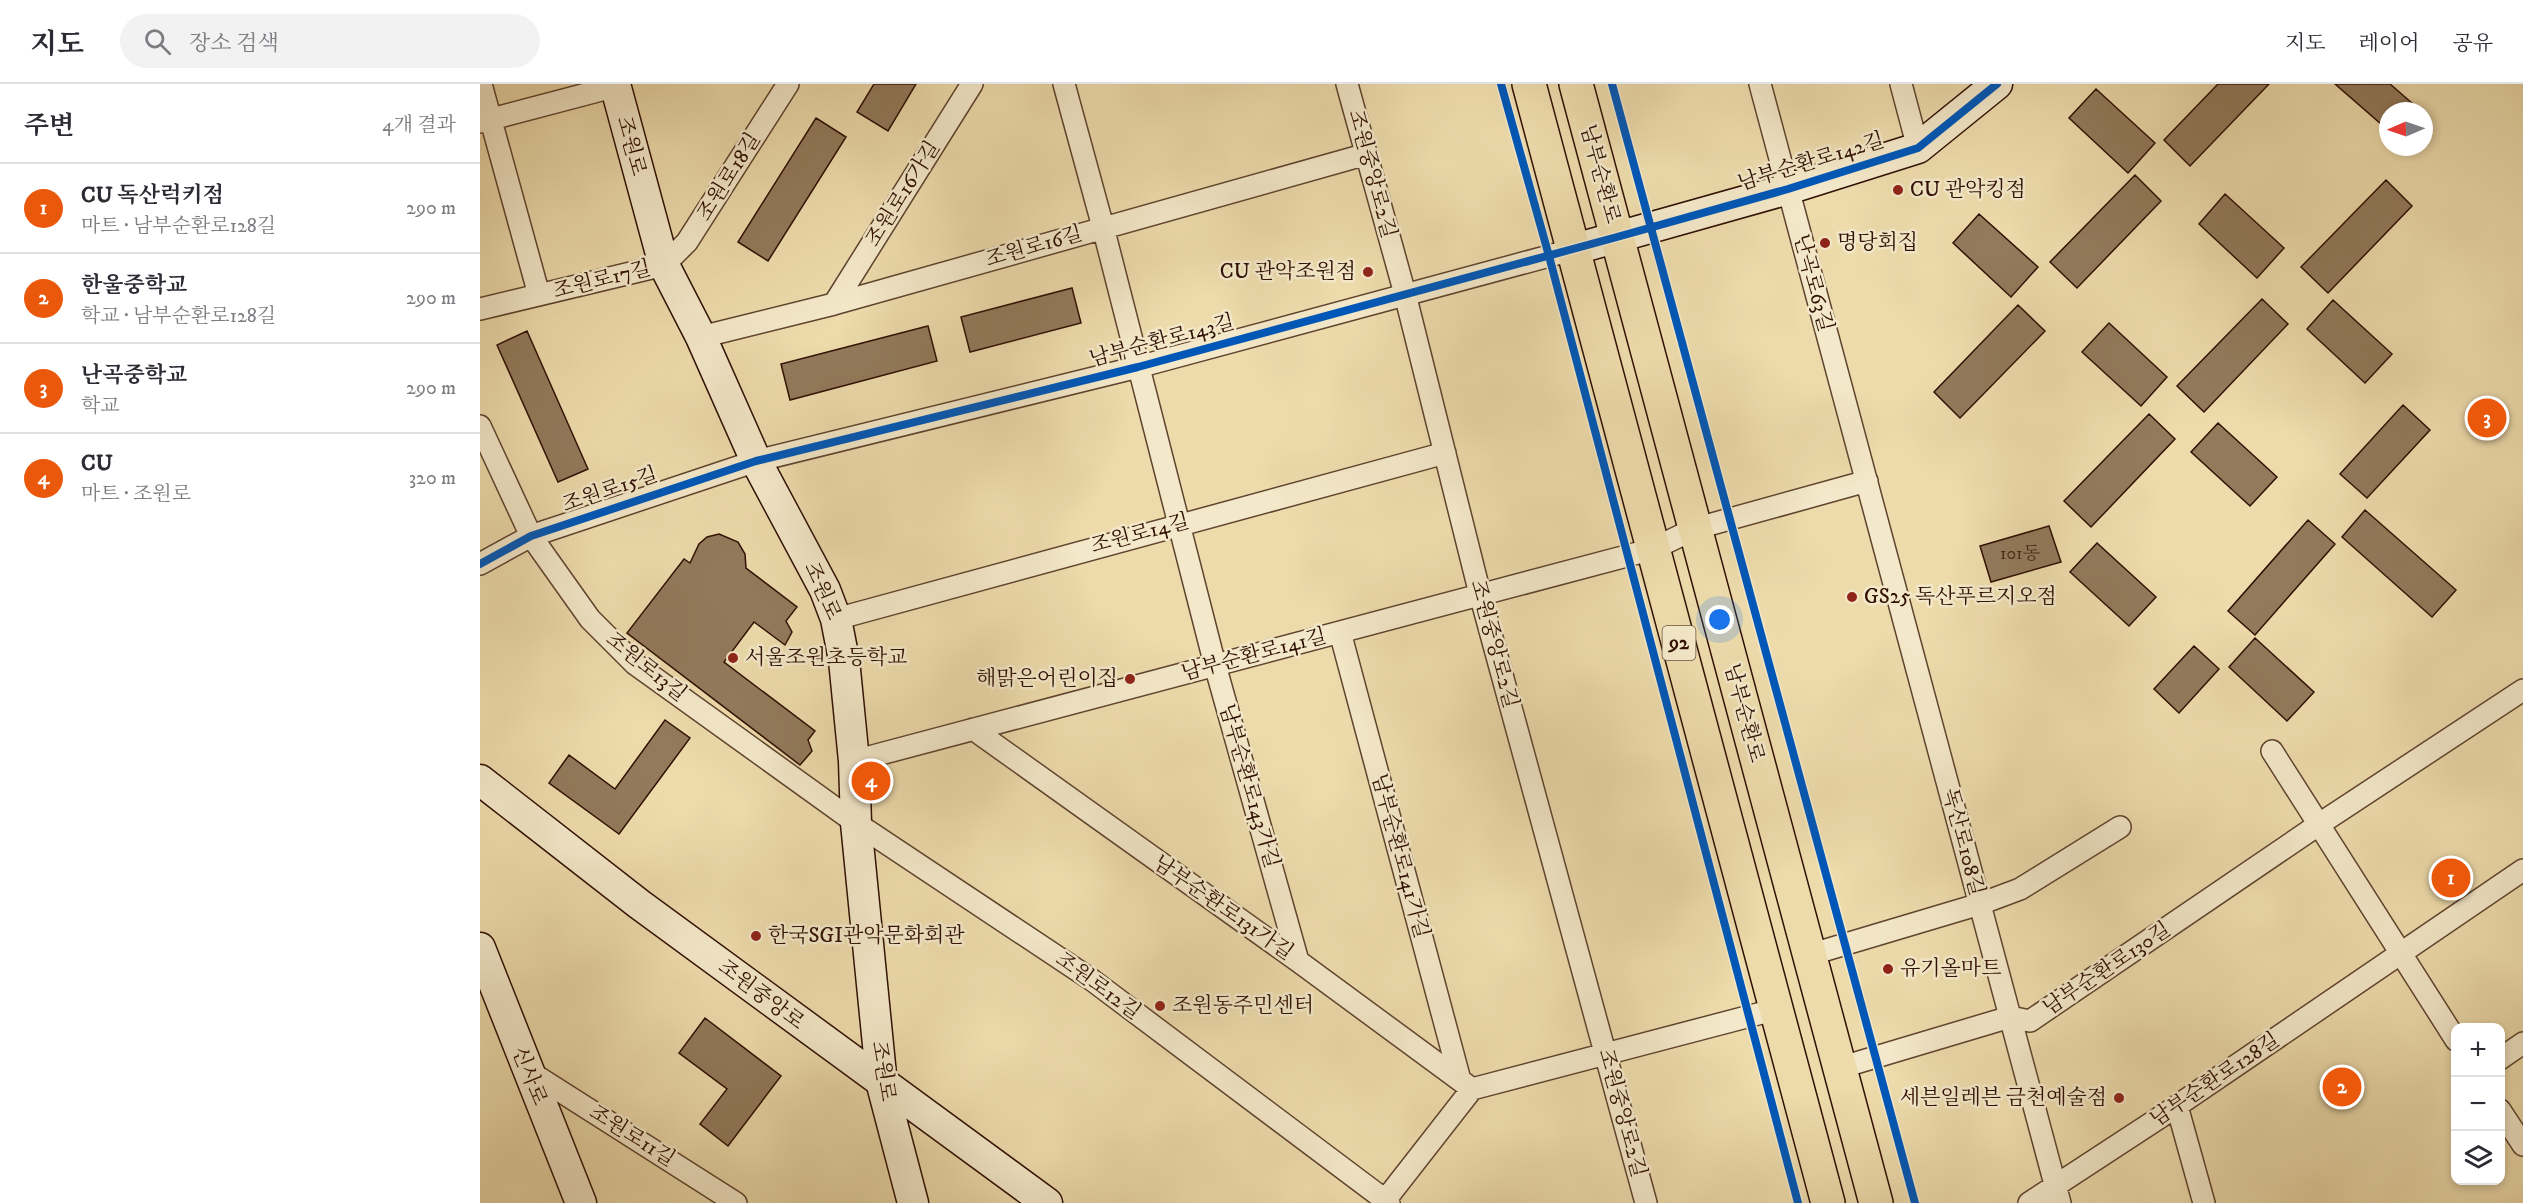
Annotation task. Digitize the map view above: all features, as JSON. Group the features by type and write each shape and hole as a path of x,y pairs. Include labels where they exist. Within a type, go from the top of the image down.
{"main road":[{"name":"남부순환로","path":"1529,84 1575,249 1828,1203"},
{"name":"남부순환로","path":"1576,84 1876,1203"}],"street":[{"name":"조원로17길","path":"481,84 485,121 539,295"},
{"path":"485,121 609,88 614,84"},
{"name":"조원로","path":"614,84 664,265 701,337 756,461 825,590 836,619 844,660 854,761 856,823 882,1085 912,1203"},
{"name":"조원로18길","path":"664,265 687,242 788,84"},
{"name":"조원로16가길","path":"834,304 972,84"},
{"name":"남부순환로143가길","path":"1064,84 1180,523 1215,665 1298,961"},
{"name":"조원중앙로2길","path":"1347,84 1405,294 1480,594 1646,1203"},
{"name":"난곡로63길","path":"1760,84 1867,481"},
{"path":"1901,84 1918,147"},
{"name":"남부순환로142길","path":"1575,249 1788,189 1918,147 1997,84"},
{"name":"조원로16길","path":"701,337 834,304 1367,154"},
{"name":"남부순환로143길","path":"756,461 1138,368 1575,249"},
{"name":"조원로17길","path":"480,309 664,265"},
{"name":"조원로13길","path":"480,426 531,536 590,620 635,664 856,823"},
{"name":"조원로14길","path":"836,619 1180,523 1445,453"},
{"name":"조원로15길","path":"480,564 531,536 756,461"},
{"name":"남부순환로141길","path":"854,761 1653,549 1695,529 1867,481"},
{"name":"독산로108길","path":"1867,481 2058,1194"},
{"name":"남부순환로141가길","path":"1340,632 1466,1085"},
{"name":"남부순환로130길","path":"1839,1068 2010,1017 2030,1021 2318,825 2523,690"},
{"name":"남부순환로131가길","path":"973,729 1298,961 1466,1085"},
{"path":"2272,751 2451,1032"},
{"path":"480,761 518,808"},
{"name":"조원중앙로","path":"480,780 639,904 882,1085 1047,1203"},
{"name":"조원로12길","path":"856,823 1092,980 1386,1202"},
{"path":"1809,955 1980,904 2020,889 2120,827"},
{"name":"남부순환로128길","path":"2028,1203 2058,1194 2177,1106 2523,870"},
{"name":"신사로","path":"480,948 581,1203"},
{"path":"1386,1202 1466,1085 1606,1053 1777,1009"},
{"path":"2505,1056 2523,1043"},
{"name":"조원로11길","path":"527,1070 736,1203"},
{"path":"2177,1106 2205,1203"},
{"path":"2505,1118 2523,1145"}],"building":[{"path":"874,84 916,84 888,131 857,112"},
{"path":"2218,84 2269,84 2190,166 2164,140"},
{"path":"2335,84 2390,84 2411,102 2379,102 2379,122"},
{"path":"2096,89 2155,143 2128,173 2069,118"},
{"path":"816,118 846,137 768,261 738,242"},
{"path":"2135,175 2161,201 2077,288 2050,262"},
{"path":"2386,180 2412,206 2328,293 2301,267"},
{"path":"2225,194 2284,248 2257,278 2199,224"},
{"path":"1979,214 2038,267 2011,297 1953,243"},
{"path":"1072,288 1081,323 970,352 961,317"},
{"path":"2262,299 2288,324 2204,412 2177,386"},
{"path":"2333,300 2392,354 2365,383 2307,329"},
{"path":"2018,305 2045,331 1960,418 1934,392"},
{"path":"2109,323 2167,377 2141,406 2082,352"},
{"path":"928,326 937,361 790,400 781,364"},
{"path":"527,331 588,469 558,482 497,345"},
{"path":"2403,405 2430,430 2367,498 2340,474"},
{"path":"2149,414 2175,439 2091,527 2064,501"},
{"path":"2218,423 2277,477 2250,506 2191,452"},
{"path":"2365,510 2456,590 2432,617 2342,537"},
{"path":"2308,520 2335,544 2255,635 2228,611"},
{"path":"2049,526 2061,562 1991,582 1980,546"},
{"path":"719,534 738,542 745,554 746,568 797,607 786,621 792,632 785,645 754,622 724,662 815,731 808,740 812,751 800,765 627,633 684,559 690,563 699,544 707,537"},
{"path":"2097,543 2156,597 2129,626 2070,572"},
{"path":"2255,638 2314,692 2287,721 2229,667"},
{"path":"2194,646 2219,669 2179,713 2154,689"},
{"path":"665,720 690,738 619,834 549,783 569,755 615,789"},
{"path":"705,1018 781,1076 728,1146 700,1124 727,1089 679,1053"}],"cycle path":[{"path":"1501,84 1549,256 1798,1203"},
{"path":"1612,84 1915,1203"},
{"path":"480,564 531,536 756,461 1138,367 1788,189 1918,148 1997,84"}],"place":[{"name":"CU 관악킹점","path":"1898,190"},
{"name":"명당회집","path":"1825,243"},
{"name":"CU 관악조원점","path":"1368,272"},
{"name":"난곡중학교","path":"2487,418"},
{"name":"GS25 독산푸르지오점","path":"1852,597"},
{"name":"서울조원초등학교","path":"733,658"},
{"name":"해맑은어린이집","path":"1130,679"},
{"name":"CU","path":"871,781"},
{"name":"CU 독산럭키점","path":"2451,878"},
{"name":"한국SGI관악문화회관","path":"756,936"},
{"name":"유기올마트","path":"1888,969"},
{"name":"조원동주민센터","path":"1160,1006"},
{"name":"한울중학교","path":"2342,1087"},
{"name":"세븐일레븐 금천예술점","path":"2119,1098"}]}
